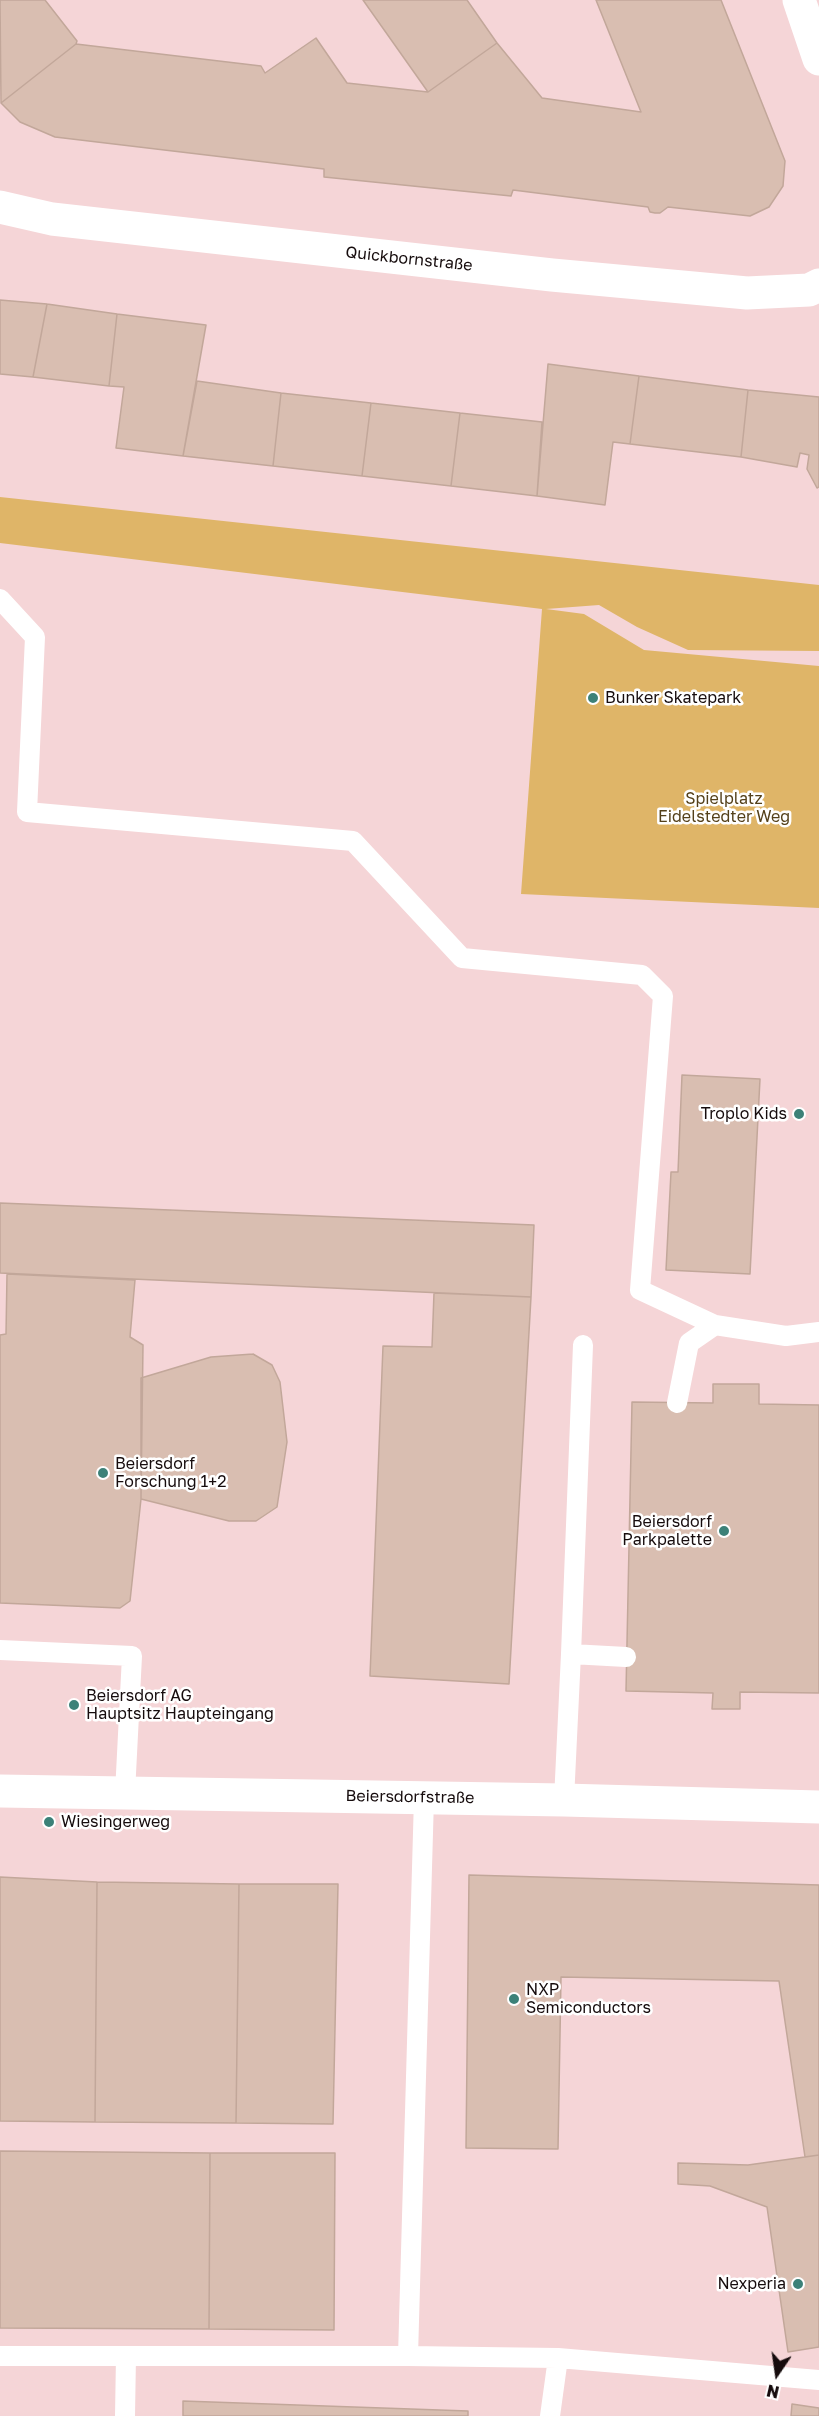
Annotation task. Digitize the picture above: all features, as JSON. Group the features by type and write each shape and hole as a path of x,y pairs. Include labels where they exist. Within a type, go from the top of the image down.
{"street":[{"path":"800,0 819,59"},
{"name":"Quickbornstraße","path":"0,207 52,219 552,275 747,293 809,290 819,285"},
{"name":"Beiersdorfstraße","path":"0,1791 564,1800 819,1807"}],"lane":[{"path":"0,599 35,637 27,812 353,842 462,958 642,975 663,996 640,1290 715,1325 786,1336 819,1332"},
{"path":"677,1403 689,1343 715,1325"},
{"path":"564,1800 583,1345"},
{"path":"0,1650 132,1656 125,1793"},
{"path":"571,1654 626,1657"},
{"path":"408,2356 424,1798"},
{"path":"0,2356 558,2358 819,2380"},
{"path":"125,2416 126,2356"},
{"path":"550,2416 558,2358"}],"green space":[{"name":"Spielplatz Eidelstedter Weg","path":"0,497 819,585 819,651 688,650 637,627 599,605 546,609 584,614 644,650 819,666 819,908 521,894 542,609 0,543"}],"building":[{"path":"0,0 45,0 77,41 1,103"},
{"path":"363,0 467,0 497,43 428,92"},
{"path":"596,0 721,0 785,161 783,186 769,207 750,216 668,207 660,213 655,213 650,212 648,207 513,190 511,196 324,177 324,169 55,137 20,122 1,103 76,44 261,66 265,73 316,38 347,83 428,92 497,43 542,98 641,112"},
{"path":"0,300 47,304 33,377 0,374"},
{"path":"47,304 117,314 109,386 33,377"},
{"path":"117,314 206,325 183,456 116,448 124,387 109,386"},
{"path":"548,364 639,376 630,444 613,442 605,505 537,496"},
{"path":"639,376 748,390 741,457 630,444"},
{"path":"197,381 281,393 273,466 183,456"},
{"path":"748,390 819,397 819,487 817,488 807,469 809,455 800,453 797,467 741,457"},
{"path":"281,393 371,403 362,476 273,466"},
{"path":"371,403 460,413 451,486 362,476"},
{"path":"460,413 542,422 537,496 451,486"},
{"path":"682,1075 760,1079 750,1274 666,1270 671,1172 678,1172"},
{"path":"0,1203 534,1225 531,1297 0,1273"},
{"path":"7,1274 135,1280 130,1337 143,1345 141,1499 130,1601 120,1608 0,1603 0,1335 6,1334"},
{"path":"434,1293 531,1297 509,1684 370,1676 383,1346 432,1347"},
{"path":"253,1354 272,1365 280,1382 287,1442 277,1507 256,1521 229,1521 141,1499 141,1378 211,1357"},
{"name":"Beiersdorf Parkpalette","path":"713,1384 759,1384 759,1404 819,1405 819,1693 740,1692 740,1709 712,1709 713,1693 626,1691 632,1402 713,1403"},
{"name":"NXP Semiconductors","path":"469,1875 819,1885 819,2155 805,2157 779,1981 561,1977 558,2149 466,2148"},
{"path":"0,1877 97,1882 95,2122 0,2121"},
{"path":"97,1882 239,1884 236,2123 95,2122"},
{"path":"239,1884 338,1884 333,2124 236,2123"},
{"path":"0,2151 210,2153 209,2329 0,2328"},
{"path":"210,2153 335,2153 334,2330 209,2329"},
{"name":"Nexperia","path":"819,2155 819,2347 788,2352 767,2207 710,2186 678,2184 678,2163 748,2165"},
{"path":"183,2401 468,2411 468,2416 183,2416"},
{"path":"792,2404 819,2408 819,2416 791,2416"}],"place":[{"name":"Bunker Skatepark","path":"593,698"},
{"name":"Troplo Kids","path":"799,1114"},
{"name":"Beiersdorf Forschung 1+2","path":"103,1473"},
{"name":"Beiersdorf Parkpalette","path":"724,1531"},
{"name":"Beiersdorf AG Hauptsitz Haupteingang","path":"74,1705"},
{"name":"Wiesingerweg","path":"49,1822"},
{"name":"NXP Semiconductors","path":"514,1999"},
{"name":"Nexperia","path":"798,2284"}]}
